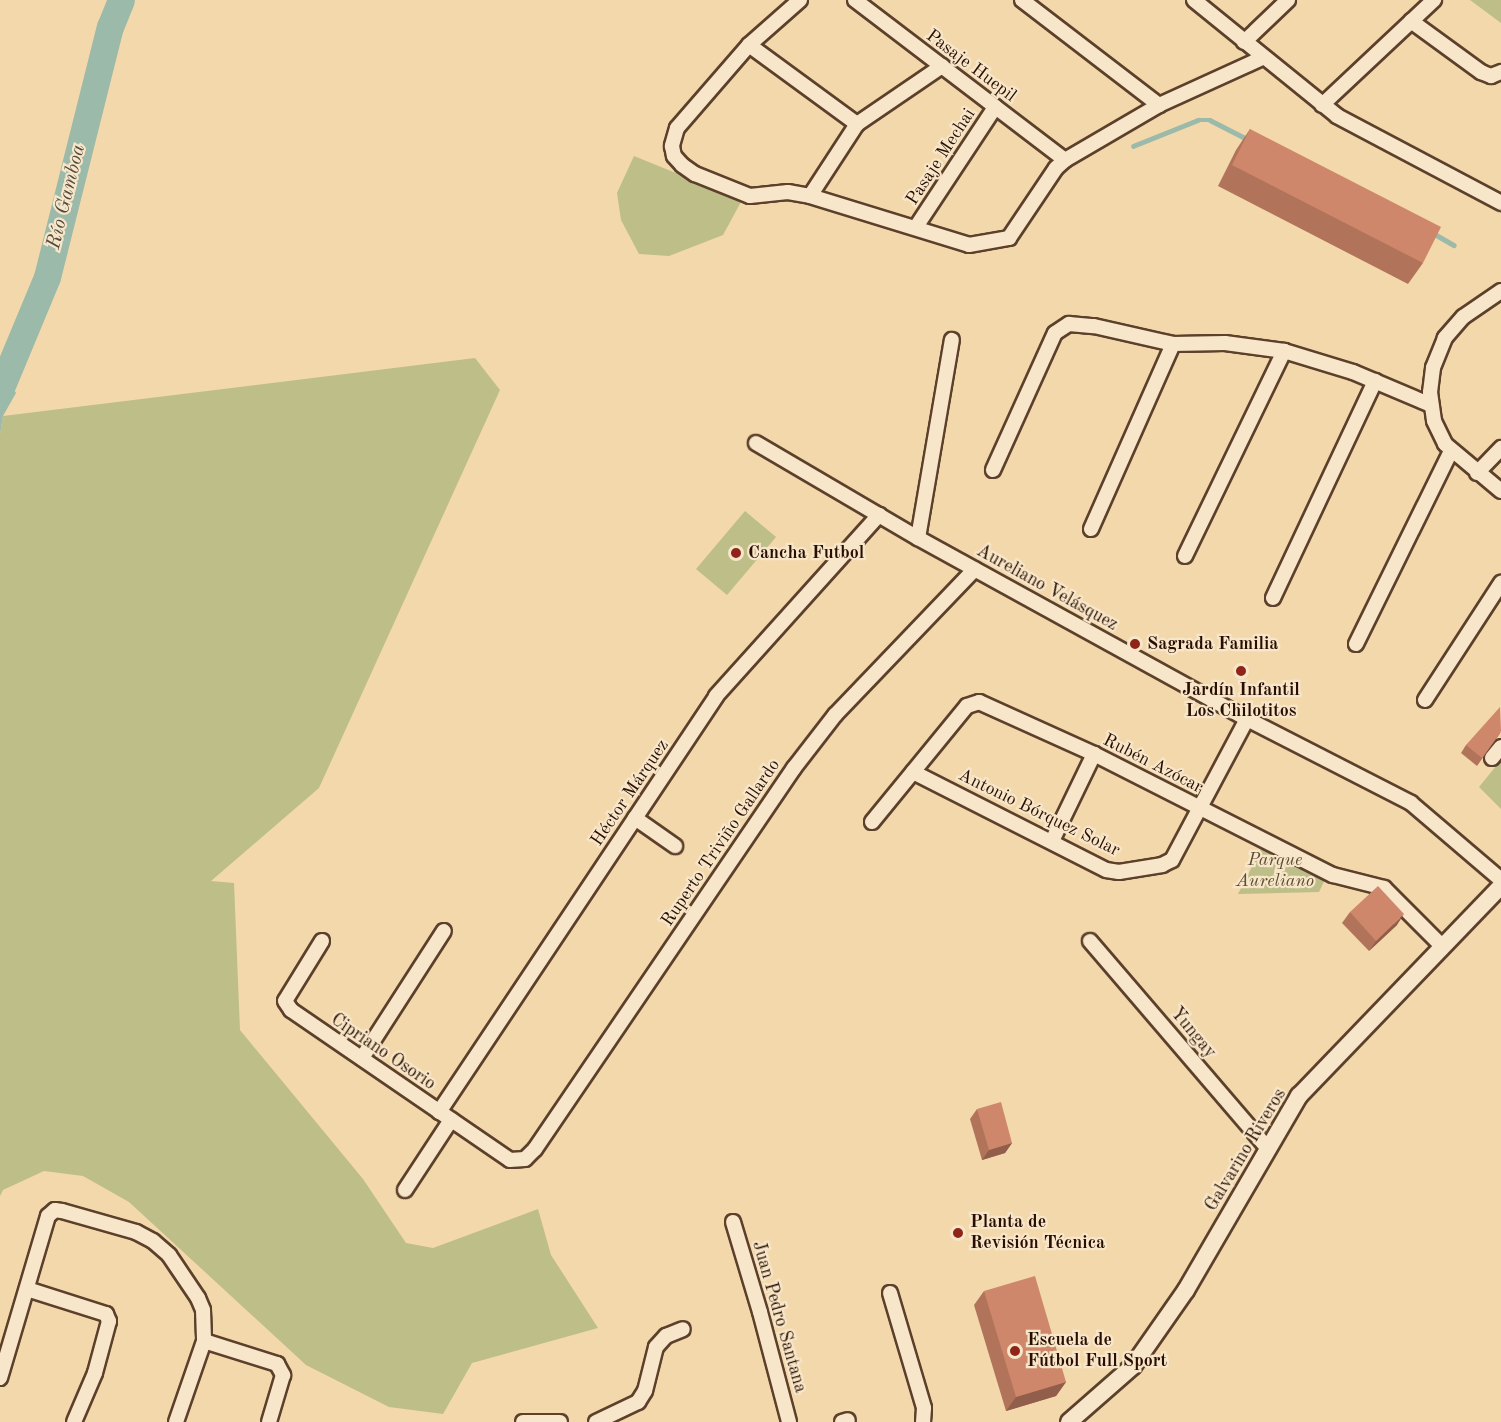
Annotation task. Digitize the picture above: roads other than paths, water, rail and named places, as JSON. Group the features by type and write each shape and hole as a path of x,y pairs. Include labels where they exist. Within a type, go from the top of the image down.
{"street":[{"path":"800,0 750,45 677,128 673,138 674,156 695,174 750,196 788,192 810,196 969,245 1009,238 1056,168 1065,160 1159,105 1262,58"},
{"name":"Pasaje Huepil","path":"855,0 1065,160"},
{"path":"1022,0 1159,105"},
{"path":"1194,0 1262,58 1357,129 1501,203"},
{"path":"1244,42 1288,0"},
{"path":"1322,105 1434,0"},
{"path":"1411,21 1481,72 1491,75 1501,72"},
{"path":"750,45 857,124"},
{"path":"810,196 857,124 942,66"},
{"name":"Pasaje Mechai","path":"916,227 995,107"},
{"path":"1501,291 1457,323 1445,338 1436,357 1431,379 1431,405 1440,434 1451,451 1501,491"},
{"path":"993,470 1059,329 1077,323 1173,344 1225,343 1284,351 1334,365 1431,405"},
{"path":"918,538 952,340"},
{"path":"1091,529 1173,344"},
{"path":"1185,556 1284,351"},
{"path":"1273,598 1375,381"},
{"name":"Aureliano Velásquez","path":"756,442 918,538 1247,719 1411,803 1501,880"},
{"path":"1477,473 1501,448"},
{"path":"1356,644 1451,451"},
{"name":"Héctor Márquez","path":"440,1112 716,696 879,515"},
{"name":"Ruperto Triviño Gallardo","path":"525,1160 542,1139 794,768 835,715 975,569"},
{"path":"1425,700 1501,583"},
{"name":"Rubén Azócar","path":"872,822 967,706 979,702 1094,754 1333,875 1384,888 1442,946"},
{"name":"Antonio Bórquez Solar","path":"913,772 1106,870 1119,872 1162,865 1172,860 1202,809 1247,719"},
{"path":"1052,841 1094,754"},
{"path":"635,818 675,846"},
{"name":"Galvarino Riveros","path":"1069,1422 1132,1366 1186,1290 1299,1096 1501,886"},
{"path":"362,1058 444,931"},
{"name":"Cipriano Osorio","path":"322,941 285,1001 291,1010 510,1160 525,1160"},
{"name":"Yungay","path":"1090,941 1268,1149"},
{"path":"405,1190 452,1120"},
{"path":"0,1378 48,1216 55,1210 136,1232 153,1241 169,1255 198,1298 203,1310 204,1341 176,1422"},
{"name":"Juan Pedro Santana","path":"733,1222 789,1422"},
{"path":"27,1289 106,1314 110,1321 95,1373 74,1422"},
{"path":"890,1293 924,1408 923,1422"},
{"path":"596,1422 638,1402 645,1391 656,1347 666,1336 682,1329"},
{"path":"204,1341 277,1364 283,1376 272,1421"},
{"path":"524,1422 561,1422"}],"waterway":[{"name":"Río Gamboa","path":"0,390 47,277 110,27 121,0"},
{"path":"1133,146 1198,120 1210,120 1249,140"},
{"path":"1433,233 1454,245"}],"place":[{"name":"Cancha Futbol","path":"736,553"},
{"name":"Sagrada Familia","path":"1135,644"},
{"name":"Jardín Infantil Los Chilotitos","path":"1241,671"},
{"name":"Planta de Revisión Técnica","path":"958,1233"},
{"name":"Escuela de Fútbol Full Sport","path":"1015,1351"}],"park label":[{"name":"Parque Aureliano","path":"1275,871"}]}
